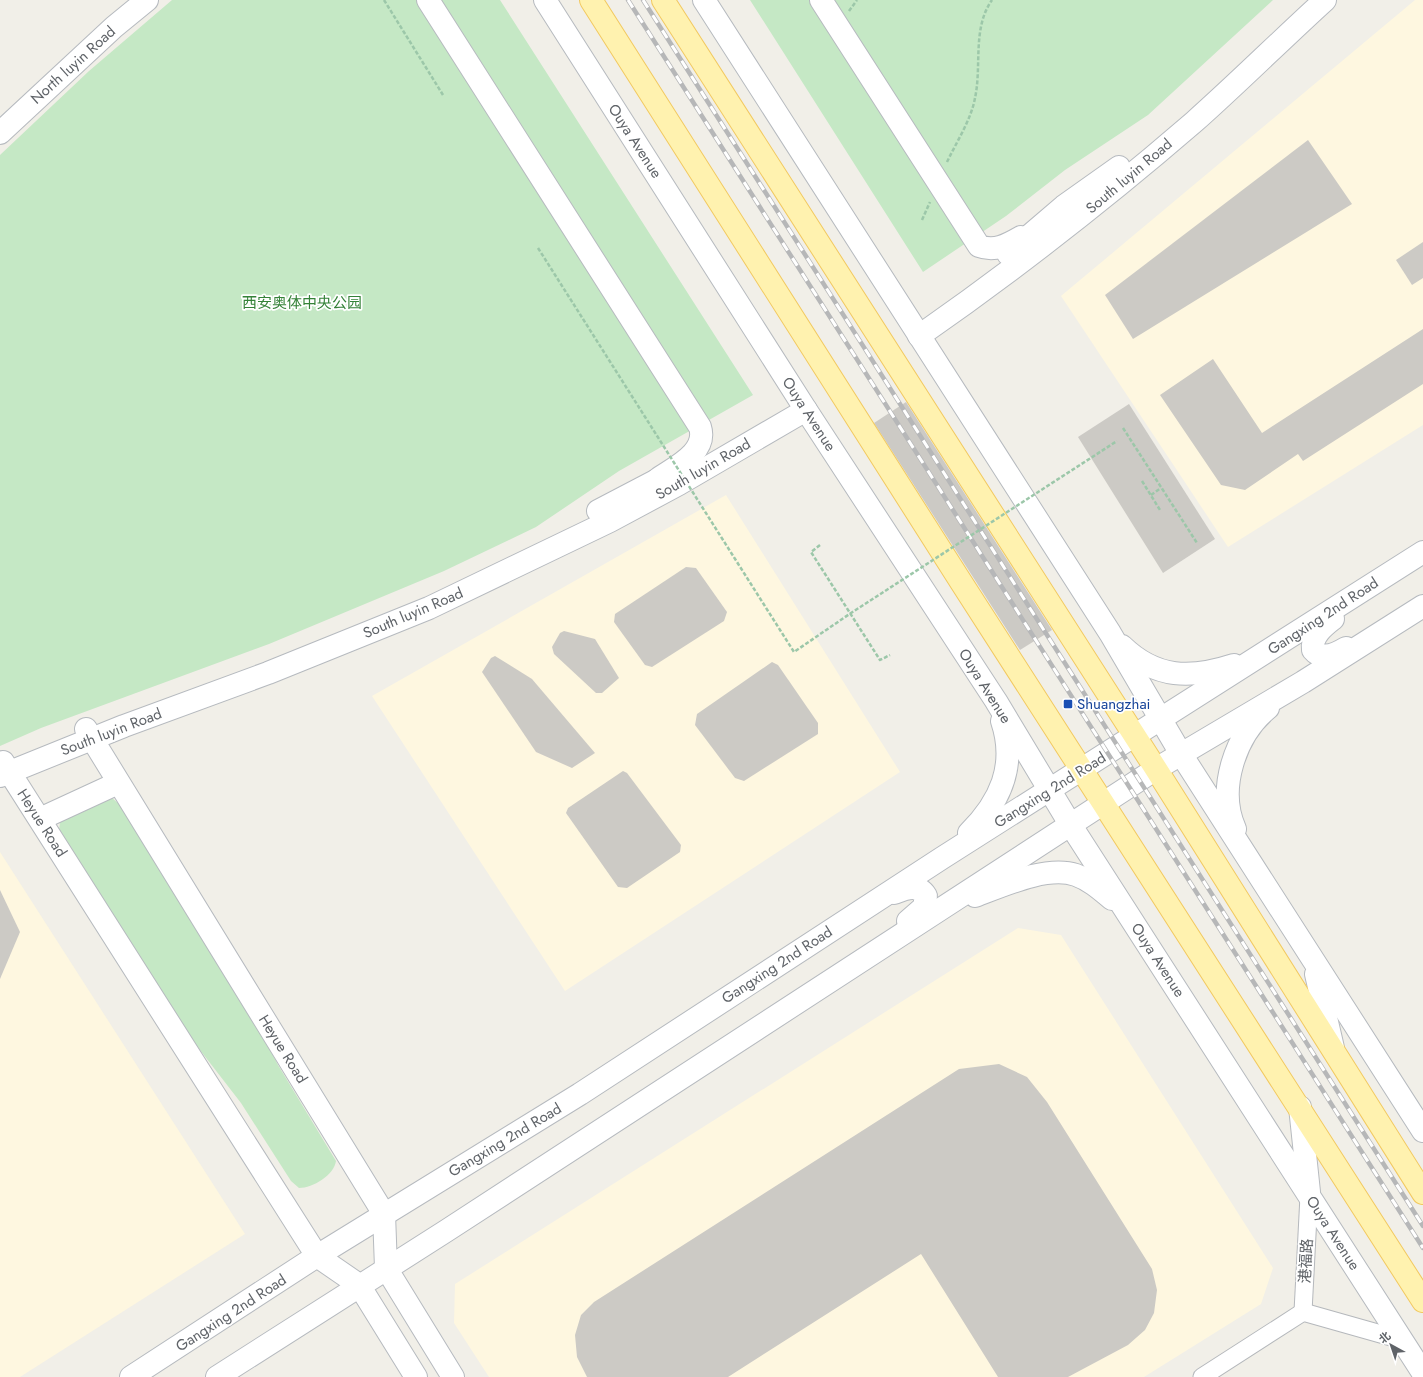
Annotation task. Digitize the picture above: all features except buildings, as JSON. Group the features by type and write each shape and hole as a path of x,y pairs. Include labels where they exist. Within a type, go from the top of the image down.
{"main road":[{"path":"591,0 1103,804 1300,1107 1423,1301"},
{"path":"663,0 1156,769 1423,1193"}],"street":[{"name":"North luyin Road","path":"0,116 129,0"},
{"name":"North luyin Road","path":"0,133 114,27 147,0"},
{"path":"428,0 700,427 702,434 697,448 686,460 658,479"},
{"name":"Ouya Avenue","path":"545,0 803,405 996,701 1049,791 1423,1373"},
{"path":"704,0 1110,633 1180,754 1423,1131"},
{"path":"821,0 979,246 987,249 1007,245 1024,236 1064,206"},
{"name":"South luyin Road","path":"916,331 1023,243 1064,206 1143,149 1306,0"},
{"name":"South luyin Road","path":"916,331 1048,243 1153,157 1325,0"},
{"name":"South luyin Road","path":"3,769 321,641 439,591 570,527 658,479 694,462 803,405"},
{"name":"South luyin Road","path":"89,734 268,673 428,608 610,521 679,484 803,405"},
{"name":"Gangxing 2nd Road","path":"131,1377 317,1256 580,1094 942,858 1135,737 1423,552"},
{"path":"1390,573 1323,627 1314,639 1313,650 1321,656 1328,656 1339,652 1402,619"},
{"path":"217,1377 1156,769 1302,682 1423,606"},
{"path":"1110,633 1133,656 1151,667 1168,673 1188,675 1228,667 1249,659 1279,644"},
{"path":"1248,859 1232,822 1228,798 1229,777 1236,756 1246,735 1260,714 1302,682"},
{"path":"942,858 978,824 991,808 1003,781 1007,767 1007,751 1005,730 996,701"},
{"name":"Heyue Road","path":"89,734 384,1214 386,1268 453,1377"},
{"name":"Heyue Road","path":"3,769 40,819 317,1256 359,1286 416,1377"},
{"path":"40,819 118,783"},
{"path":"930,915 1025,878 1053,873 1075,875 1092,883 1112,899 1135,925"},
{"path":"865,958 924,907 926,896 923,891 917,888 903,889 878,900"},
{"path":"1312,958 1333,1051"},
{"path":"1403,1100 1423,1118"},
{"name":"港福路","path":"1300,1107 1309,1196 1303,1312"},
{"path":"1202,1377 1303,1312 1402,1340"}],"path":[{"path":"384,0 443,95"},
{"path":"922,220 971,114 977,86 982,18 992,0"},
{"path":"538,248 794,652 851,613 1117,442"},
{"path":"1124,428 1197,543"},
{"path":"1142,481 1160,510"},
{"path":"1151,495 1161,488"},
{"path":"820,545 811,552 880,660 890,655"}],"shaded area":[{"path":"1415,0 1423,0 1423,425 1228,547 1061,296"},
{"path":"726,495 900,772 565,991 372,696"},
{"path":"0,852 245,1234 20,1377 0,1377"},
{"path":"1018,928 1061,935 1273,1268 1261,1304 1144,1377 489,1377 454,1323 455,1284"}],"green space":[{"name":"西安奥体中央公园","path":"172,0 500,0 753,395 619,471 536,527 444,571 269,644 41,728 0,746 0,155 89,71"},
{"path":"750,0 1273,0 1148,115 1065,170 1006,216 923,272"},
{"path":"111,797 119,804 252,1013 278,1065 336,1161 331,1171 322,1180 310,1186 299,1188 291,1181 241,1103 193,1041 59,831 60,822"}],"railway":[{"path":"628,0 1423,1248"},
{"path":"643,0 1423,1226"}],"place":[{"name":"Shuangzhai","path":"1068,704"}]}
